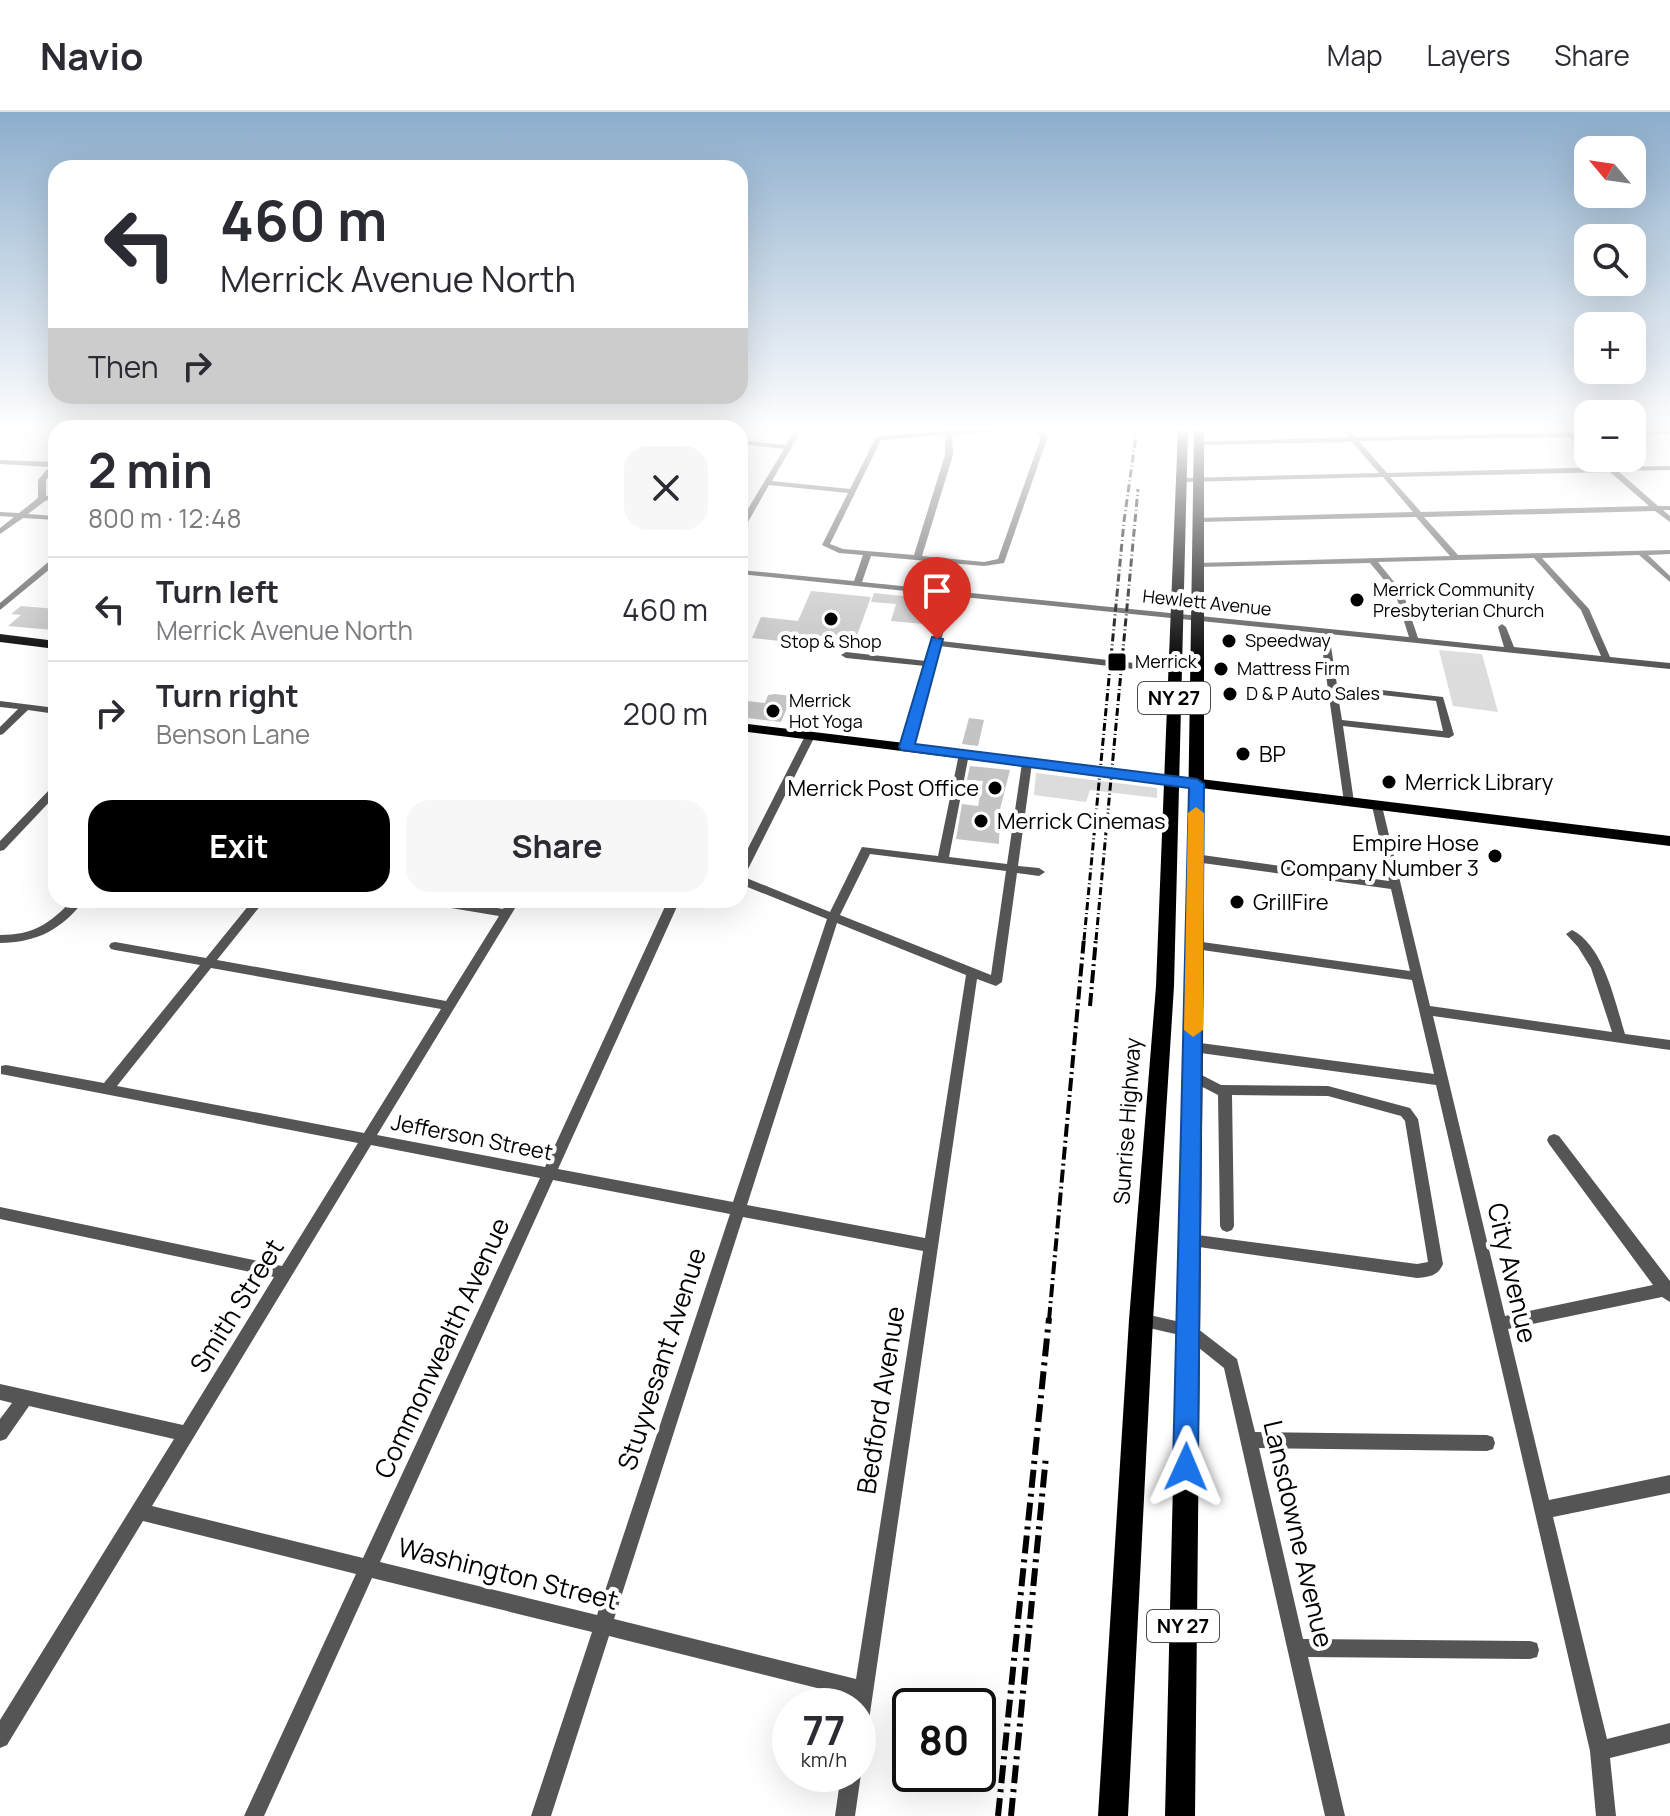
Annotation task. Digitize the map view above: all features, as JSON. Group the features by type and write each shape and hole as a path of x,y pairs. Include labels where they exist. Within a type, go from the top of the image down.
{"highway":[{"name":"Sunrise Highway","path":"1113,1816 1141,1320 1165,986 1176,615 1182,509"},
{"name":"NY 27","path":"1180,1816 1195,945 1197,509"}],"main road":[{"path":"0,638 48,644"},
{"path":"748,728 1670,841"}],"street":[{"path":"0,532 30,509"},
{"path":"843,509 826,545 831,549 984,564 1001,561 1017,509"},
{"path":"917,558 932,509"},
{"path":"1414,509 1456,558"},
{"path":"1197,520 1635,509"},
{"path":"1657,509 1670,520"},
{"path":"0,514 48,517"},
{"path":"1197,565 1670,552"},
{"path":"857,584 868,553"},
{"path":"1641,553 1670,580"},
{"path":"1536,556 1585,609 1607,660"},
{"path":"1372,560 1399,593 1414,640"},
{"path":"0,607 48,567"},
{"name":"Hewlett Avenue","path":"748,573 1670,666"},
{"path":"906,747 950,593"},
{"path":"1502,627 1510,650"},
{"path":"1324,631 1349,802"},
{"path":"936,643 1134,666"},
{"path":"846,655 930,664"},
{"path":"1332,687 1440,699 1449,735 1337,722"},
{"path":"0,704 48,710"},
{"path":"0,732 26,707"},
{"path":"748,862 810,736"},
{"path":"964,754 943,860 1039,872"},
{"path":"748,881 996,982 1027,763"},
{"path":"0,847 48,797"},
{"name":"City Avenue","path":"1377,806 1600,1751 1606,1816"},
{"name":"Stuyvesant Avenue","path":"541,1816 735,1209 833,918 866,850 943,860"},
{"path":"1195,858 1395,886"},
{"path":"0,939 22,939 42,933 61,920 71,908"},
{"path":"107,1089 253,908"},
{"name":"Smith Street","path":"0,1738 509,908"},
{"name":"Commonwealth Avenue","path":"254,1816 670,908"},
{"path":"1572,934 1588,946 1595,959 1620,1038"},
{"path":"1195,945 1417,976"},
{"path":"115,946 449,1006"},
{"name":"Bedford Avenue","path":"863,1688 972,974"},
{"path":"1426,1010 1670,1045"},
{"path":"1193,1047 1441,1080"},
{"name":"Jefferson Street","path":"6,1070 930,1246"},
{"path":"1190,1240 1417,1271 1430,1270 1436,1264 1411,1119 1405,1112 1328,1091 1225,1091 1192,1075"},
{"path":"1225,1091 1227,1226"},
{"path":"1499,1324 1668,1291 1554,1140"},
{"path":"0,1213 285,1273"},
{"name":"Lansdowne Avenue","path":"1141,1320 1188,1330 1231,1364 1335,1816"},
{"path":"0,1392 186,1434"},
{"path":"0,1433 25,1398"},
{"path":"1249,1440 1487,1443"},
{"path":"1543,1510 1670,1484"},
{"name":"Washington Street","path":"139,1511 855,1688"},
{"path":"1298,1648 1530,1650"},
{"path":"1600,1751 1670,1733"},
{"path":"845,1816 848,1792"}],"shaded area":[{"path":"1439,650 1482,654 1498,712 1453,706"},
{"path":"1036,773 1157,788 1157,798 1090,790 1086,802 1034,795"}],"building":[{"name":"Stop & Shop","path":"811,591 871,597 852,649 752,638 761,617 798,621"},
{"path":"874,593 931,599 924,624 891,621 896,604 871,602"},
{"path":"21,606 48,608 48,630 8,626 21,615 11,614"},
{"name":"Merrick Hot Yoga","path":"768,695 792,696 781,722 748,718 748,701 765,703"},
{"path":"969,718 984,720 978,746 962,744"},
{"path":"970,766 1010,770 1000,809 999,844 956,839 962,804 978,806 983,781 967,780"}],"railway":[{"path":"1084,940 1126,509"},
{"path":"1096,940 1136,509"},
{"path":"1049,1320 1084,938"},
{"path":"1090,1006 1096,938"},
{"path":"998,1816 1049,1318"},
{"path":"1011,1816 1046,1456"}],"slow traffic":[{"path":"1193,1030 1196,813"}],"place":[{"name":"Merrick Community Presbyterian Church","path":"1357,600"},
{"name":"Stop & Shop","path":"831,619"},
{"name":"Speedway","path":"1229,641"},
{"name":"Merrick","path":"1117,662"},
{"name":"Mattress Firm","path":"1221,669"},
{"name":"D & P Auto Sales","path":"1230,694"},
{"name":"Merrick Hot Yoga","path":"773,711"},
{"name":"BP","path":"1243,754"},
{"name":"Merrick Library","path":"1389,782"},
{"name":"Merrick Post Office","path":"995,788"},
{"name":"Merrick Cinemas","path":"981,821"},
{"name":"Empire Hose Company Number 3","path":"1495,856"},
{"name":"GrillFire","path":"1237,902"}],"route":[{"path":"937,639 906,747 1197,784 1186,1467"}]}
